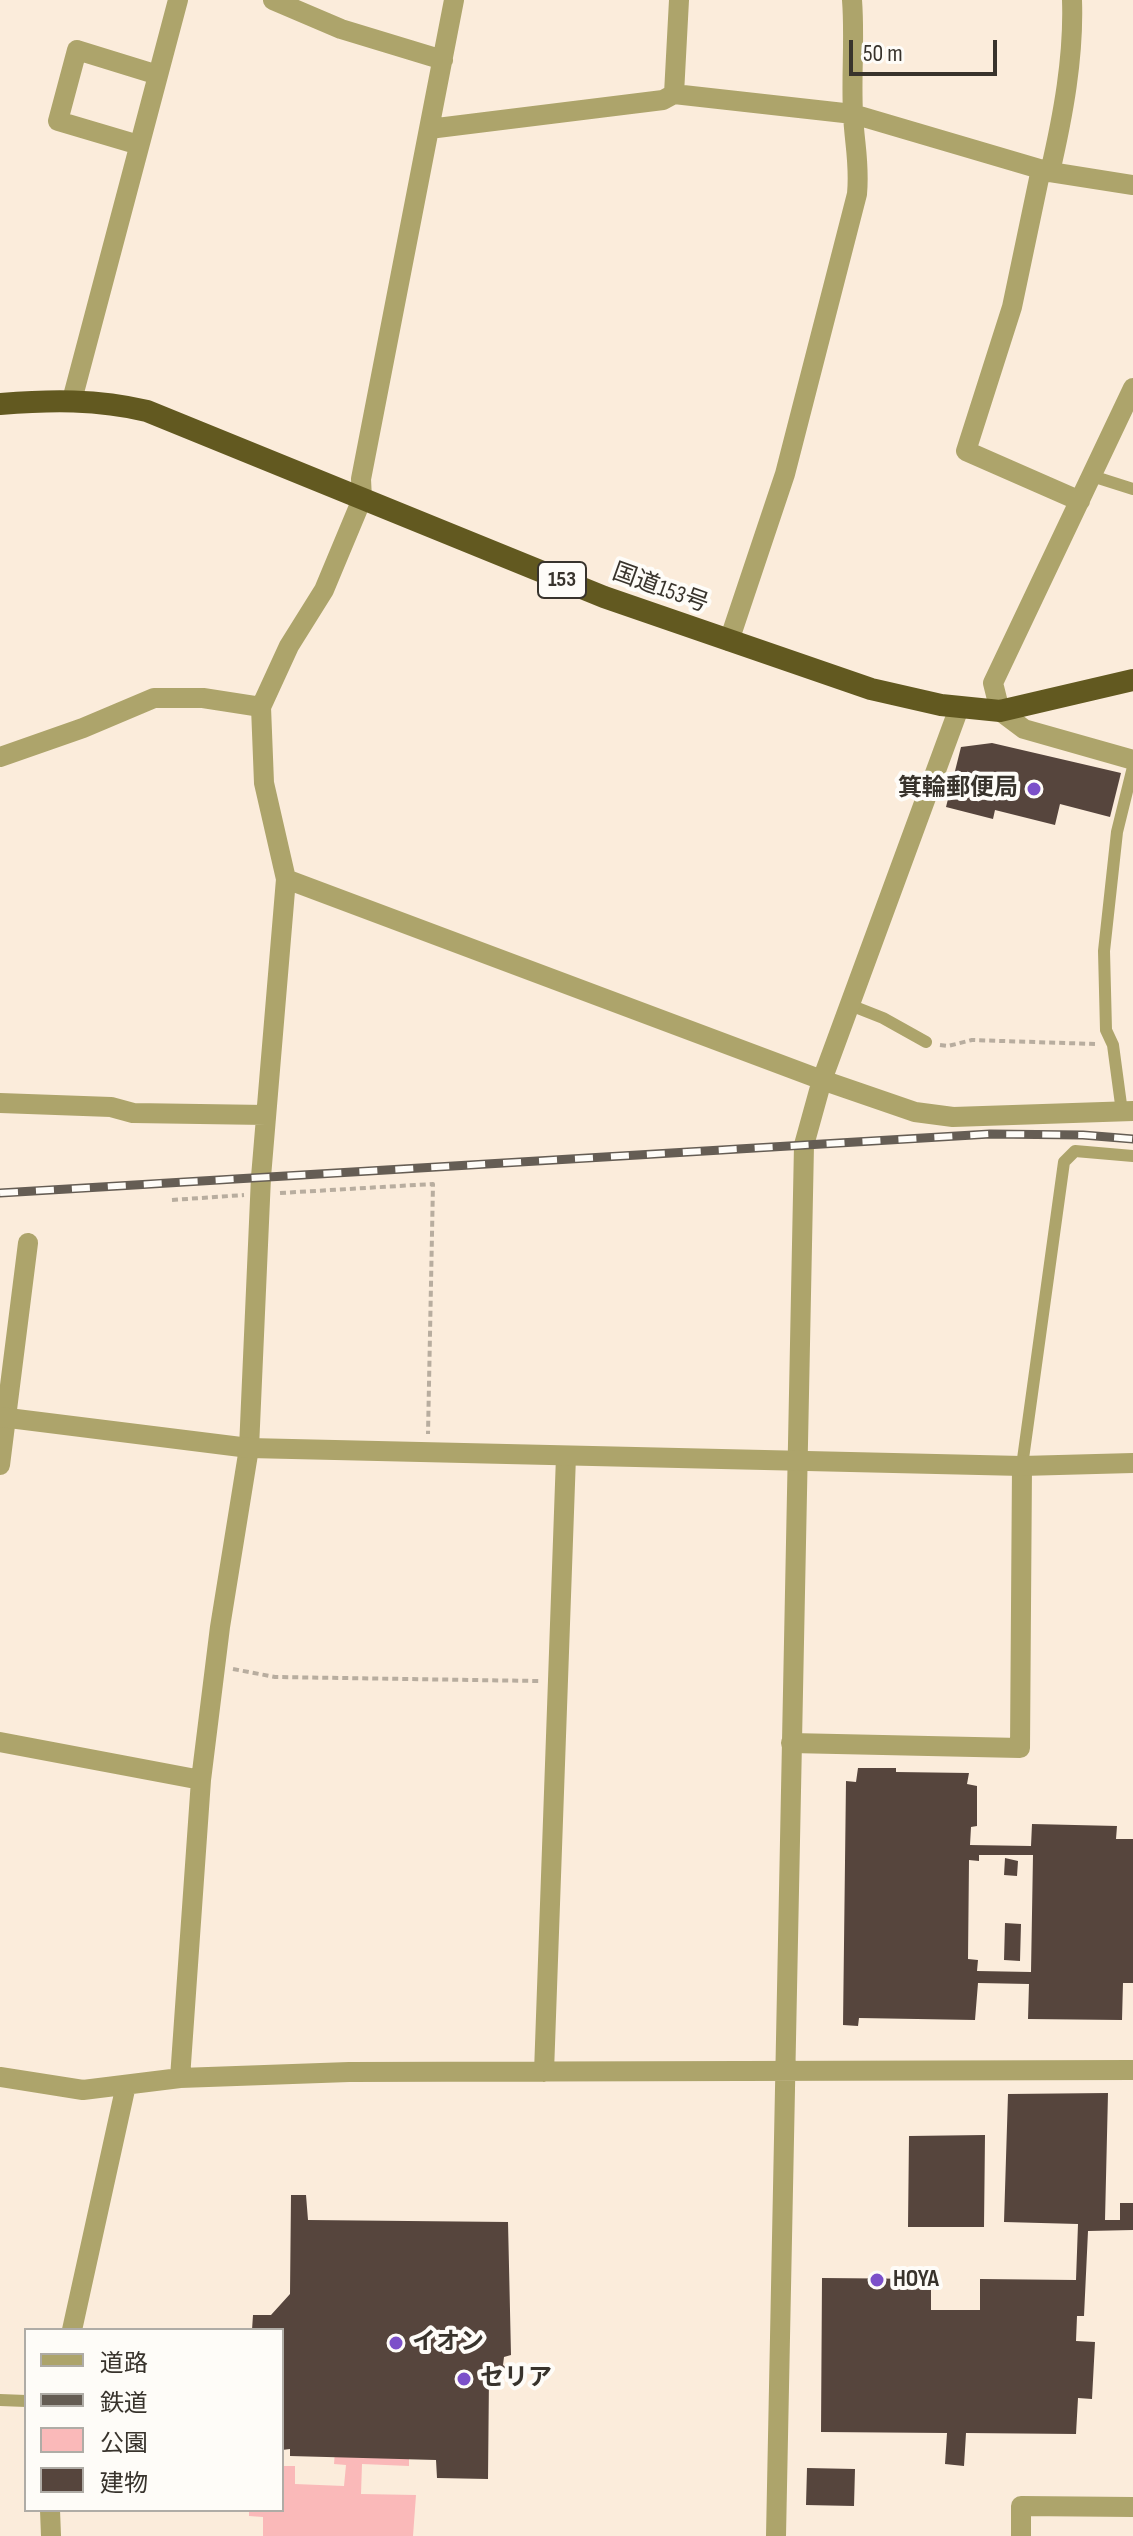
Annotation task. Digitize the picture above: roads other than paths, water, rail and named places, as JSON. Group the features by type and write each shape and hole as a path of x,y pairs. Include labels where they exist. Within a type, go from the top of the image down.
{"highway":[{"name":"国道153号","path":"0,404 72,400 118,404 161,416 604,597 871,689 909,699 1000,711 1133,680"}],"street":[{"path":"72,400 178,0"},
{"path":"273,0 341,29 443,60"},
{"path":"180,2078 201,1780 215,1666 249,1448 260,1194 286,879 264,783 261,707 289,646 324,590 362,499 361,479 454,0"},
{"path":"674,94 679,0"},
{"path":"729,641 785,474 857,194 859,166 853,114 855,37 852,0"},
{"path":"1072,0 1073,27 1060,129 1045,170 1012,307 966,451 1080,501"},
{"path":"139,145 58,121 77,50 158,75"},
{"path":"429,129 663,100 674,94 853,114 1045,170 1133,185"},
{"path":"1133,388 993,683 1000,711 1024,729 1133,760"},
{"path":"0,757 83,728 154,698 203,698 261,707"},
{"path":"776,2536 804,1145 822,1080 959,708"},
{"path":"286,879 915,1112 953,1117 1128,1111"},
{"path":"0,1103 111,1107 133,1113 266,1115"},
{"path":"0,1465 3,1418 28,1243"},
{"path":"3,1418 249,1448 1022,1466 1133,1463"},
{"path":"544,2072 566,1456"},
{"path":"791,1743 1020,1748 1022,1466"},
{"path":"0,1742 201,1780"},
{"path":"0,2077 83,2090 180,2078 349,2072 1133,2070"},
{"path":"72,2328 126,2085"},
{"path":"1021,2536 1021,2506 1133,2507"},
{"path":"50,2512 51,2536"}],"lane":[{"path":"1092,476 1133,489"},
{"path":"1128,1111 1113,1045 1106,1030 1104,951 1117,832 1133,767"},
{"path":"850,1005 883,1018 926,1042"},
{"path":"1022,1466 1064,1162 1075,1151 1133,1156"},
{"path":"0,2400 24,2401"}],"railway":[{"path":"0,1193 990,1134 1133,1139"}],"place":[{"name":"箕輪郵便局","path":"1034,789"},
{"name":"HOYA","path":"877,2280"},
{"name":"イオン","path":"396,2343"},
{"name":"セリア","path":"464,2379"}]}
